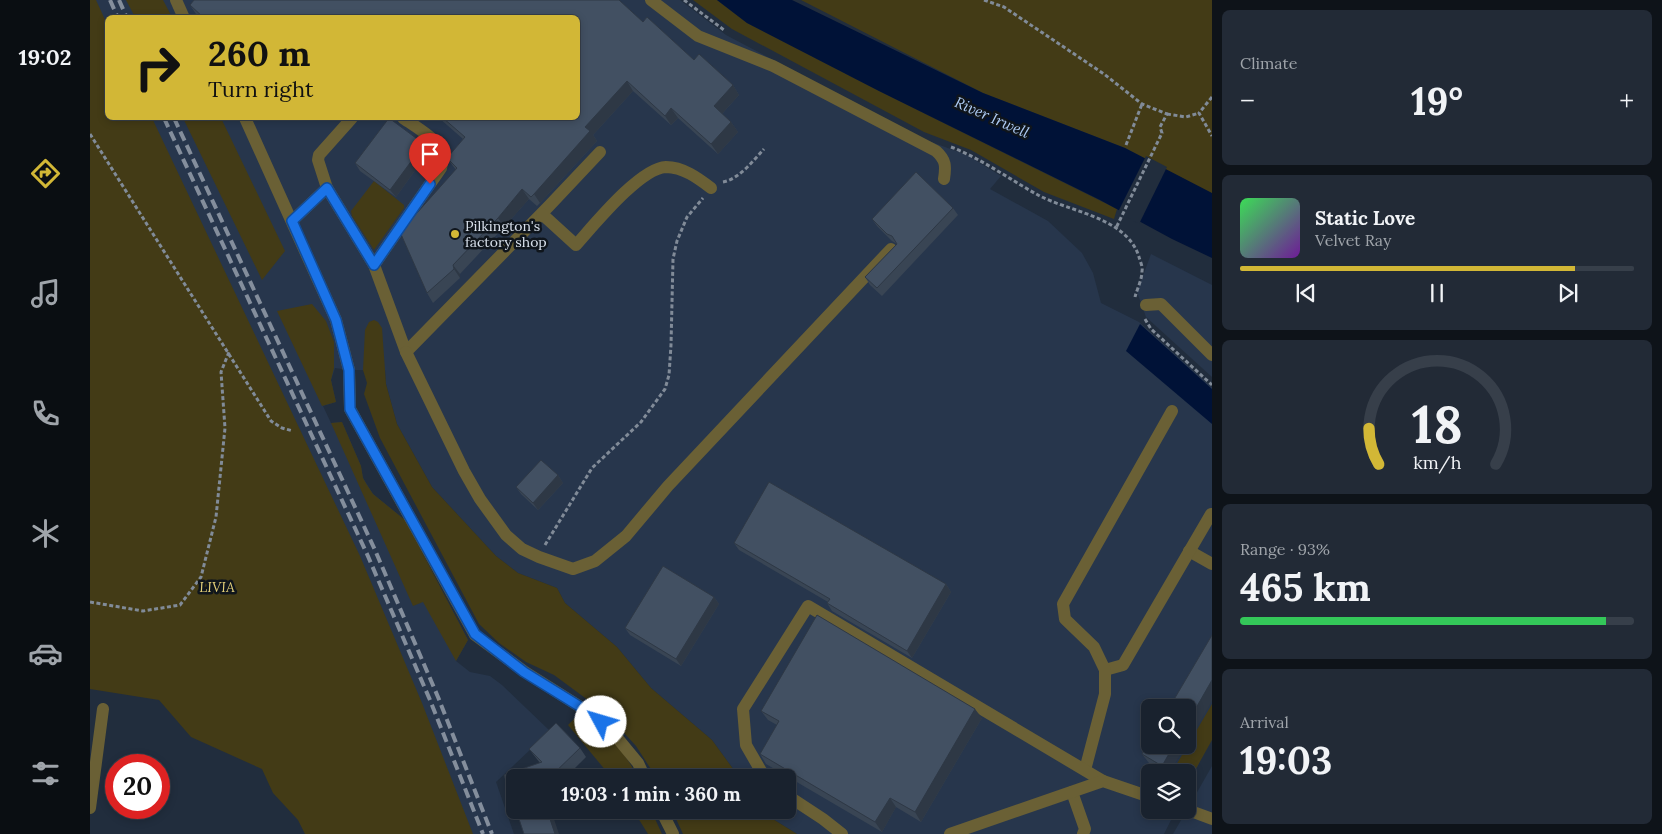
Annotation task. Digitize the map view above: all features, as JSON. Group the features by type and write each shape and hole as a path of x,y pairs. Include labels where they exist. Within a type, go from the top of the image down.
{"street":[{"path":"176,0 183,15"},
{"path":"651,0 698,36 773,66 936,151 943,158 946,165 944,179"},
{"path":"246,120 336,320 349,370 350,409 475,634 524,672 587,711 614,734 641,769"},
{"path":"350,120 319,155 318,160 327,188 374,265 406,352 464,471 480,499 506,535 522,549 573,569 596,561 626,536 668,486 891,249"},
{"path":"374,265 440,168 442,161 442,149 436,142 406,120"},
{"path":"406,352 542,214 600,152"},
{"path":"542,214 576,245 644,176 656,169 668,167 681,170 695,176 712,188"},
{"path":"292,221 327,188"},
{"path":"1146,305 1161,304 1212,355"},
{"path":"1085,770 1105,694 1105,670 1094,647 1065,619 1063,604 1172,411"},
{"path":"1105,670 1123,665 1211,514"},
{"path":"1189,551 1212,564"},
{"path":"761,769 746,745 743,709 808,606 1103,781 1141,794"},
{"path":"90,808 102,709"},
{"path":"958,833 1103,781"},
{"path":"1072,792 1085,829 1083,834"},
{"path":"796,801 842,834"},
{"path":"1196,813 1212,819"},
{"path":"666,819 673,834"}],"path":[{"path":"984,0 1004,7 1104,74 1142,104 1166,114 1186,116 1199,114 1212,97"},
{"path":"1126,145 1142,104"},
{"path":"1116,228 1162,133 1160,127 1166,114"},
{"path":"1199,114 1212,136"},
{"path":"90,134 271,421 282,428 293,431"},
{"path":"539,557 549,536 592,468 641,422 665,389 669,375 672,345 673,259 677,241 687,217 714,184 728,181 736,176 764,149"},
{"path":"90,602 143,611 180,605 201,577 216,517 225,428 221,372 228,352"}],"shaded area":[{"path":"90,0 680,0 726,35 923,139 967,155 1001,176 990,189 1048,221 1082,253 1093,273 1101,303 1139,322 1212,387 1212,736 1196,769 1196,764 1141,764 1141,819 1172,819 1164,834 797,834 773,819 796,819 796,769 733,769 712,740 651,688 617,647 565,603 557,588 518,573 496,556 432,487 397,424 386,384 385,370 335,368 331,380 336,402 323,406 331,423 342,422 361,466 363,478 373,494 405,520 468,640 456,661 470,672 490,676 550,731 510,769 506,769 506,773 496,782 506,811 506,819 509,819 514,834 455,834 119,120 580,120 580,15 105,15 105,86"},
{"path":"1151,254 1212,285 1212,377 1146,317 1137,292"},
{"path":"1212,766 1212,834 1173,834 1182,819 1196,819 1196,794"}],"green space":[{"name":"LIVIA","path":"90,0 96,0 105,20 105,120 153,120 360,556 422,703 473,834 305,834 298,820 273,793 262,769 191,737 159,700 90,689"},
{"path":"126,0 163,0 171,15 134,15"},
{"path":"693,0 717,0 747,23 1117,209 1114,219 1044,192 971,150 924,132 732,29"},
{"path":"801,0 1212,0 1212,194 1125,148 983,93"},
{"path":"184,120 222,120 285,251 262,280"},
{"path":"374,181 404,205 404,208 374,250 352,216 351,211"},
{"path":"312,304 326,321 334,342 334,368 331,380 336,402 322,406 277,311"},
{"path":"374,320 382,328 386,384 397,424 432,487 496,556 518,573 557,588 565,603 617,647 651,688 712,740 733,769 651,769 636,746 596,706 554,675 526,662 499,643 479,624 380,438 364,394 367,383 363,370 365,330 369,322"},
{"path":"342,422 367,485 373,494 405,520 468,640 456,661 423,602 413,606 331,423"},
{"path":"1212,704 1212,740 1196,769 1196,764 1177,764 1183,754 1196,754 1196,731"},
{"path":"580,713 597,725 621,751 633,769 604,769 568,725"},
{"path":"639,819 655,819 662,834 648,834"},
{"path":"676,819 773,819 797,834 683,834"}],"water":[{"name":"River Irwell","path":"717,0 792,0 983,93 1125,148 1212,193 1212,258 747,23"},
{"path":"1140,324 1212,389 1212,424 1126,351"}],"pier":[{"path":"1146,156 1167,167 1139,224 1118,212"}],"building":[{"path":"194,0 619,0 643,22 647,17 694,60 699,54 733,85 714,106 731,122 711,144 671,108 665,116 627,81 585,127 590,131 534,194 531,197 522,189 498,218 453,265 454,269 427,293 400,232 457,168 447,158 465,137 445,120 580,120 580,15 201,15 190,5"},
{"path":"387,120 392,120 424,144 390,190 355,163"},
{"path":"916,172 953,208 877,288 865,277 897,244 892,236 887,234 872,219"},
{"path":"541,460 558,475 533,503 516,487"},
{"path":"769,482 946,584 907,651 827,603 830,599 734,543"},
{"path":"663,566 714,597 676,659 625,628"},
{"path":"817,615 975,709 915,812 890,798 875,822 796,775 796,769 785,769 760,754 779,721 761,711"},
{"path":"1212,635 1212,680 1196,708 1196,699 1174,699"},
{"path":"556,723 580,748 558,769 522,769 542,762 529,749"},
{"path":"1142,754 1169,754 1163,764 1159,764"},
{"path":"519,819 550,819 555,834 524,834"}],"railway":[{"path":"110,0 117,15"},
{"path":"119,0 126,15"},
{"path":"165,120 367,554 430,700 483,834"},
{"path":"175,120 375,550 438,697 492,834"}],"place":[{"name":"Pilkington's factory shop","path":"455,234"}],"route":[{"path":"430,184 374,265 327,188 292,221 336,320 349,370 350,409 475,634 524,672 587,711 601,722"}]}
